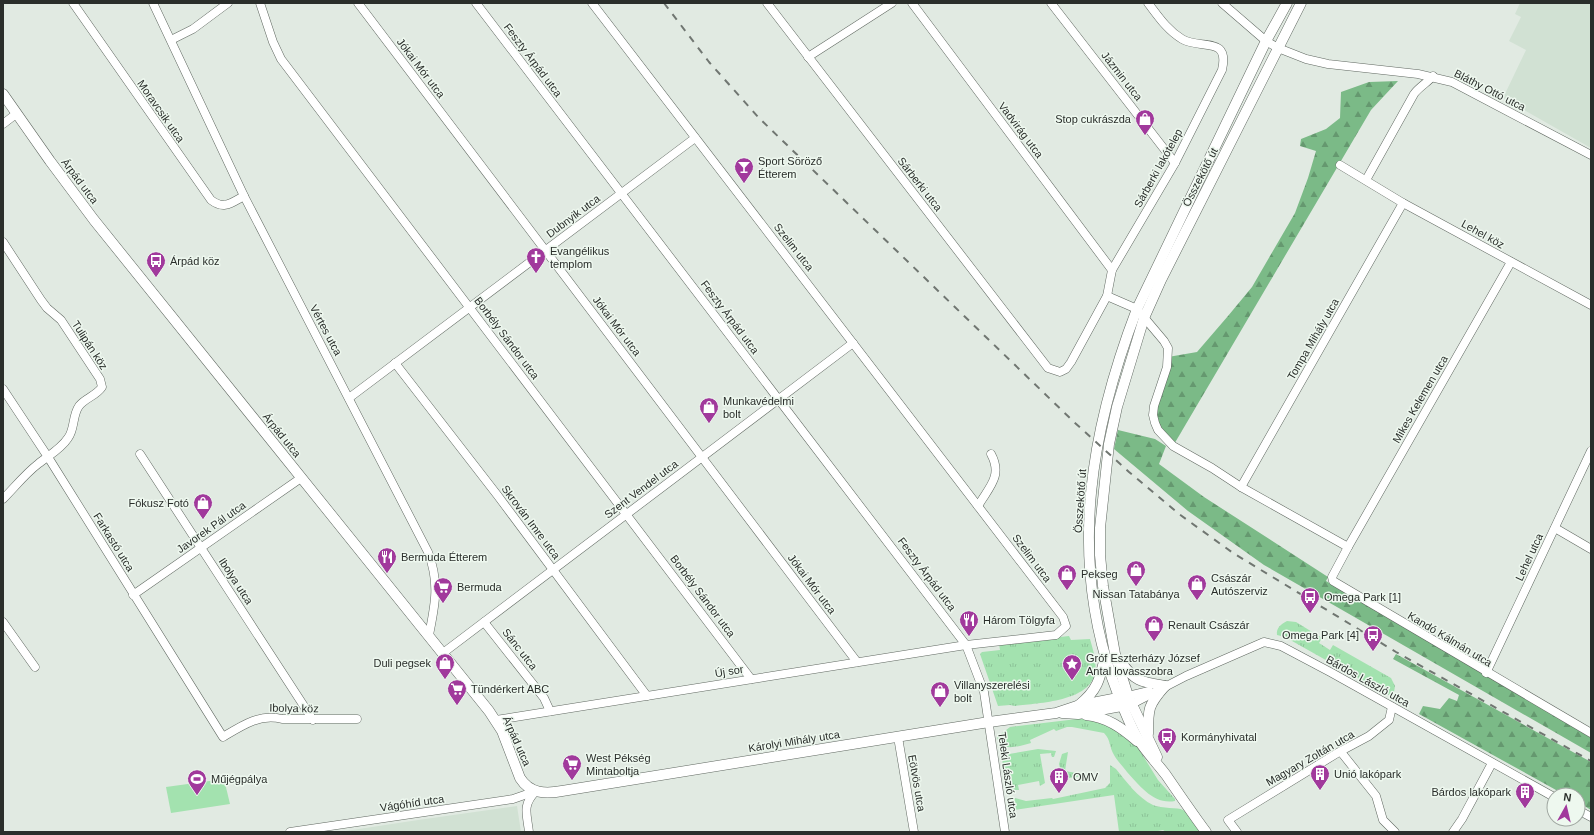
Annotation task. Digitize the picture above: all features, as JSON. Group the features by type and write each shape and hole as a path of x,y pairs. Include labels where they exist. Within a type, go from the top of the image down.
{"street":[{"name":"Moravcsik utca","path":"73,3 211,200 222,206 244,196"},
{"name":"Vértes utca","path":"153,3 244,196 428,552 433,565 436,582 436,600 429,635"},
{"path":"171,40 193,29 228,3"},
{"name":"Borbély Sándor utca","path":"260,3 272,42 281,59 751,679"},
{"name":"Jókai Mór utca","path":"358,3 858,662"},
{"name":"Feszty Árpád utca","path":"476,3 966,645 984,692 989,722"},
{"name":"Szelim utca","path":"592,3 1063,617 1066,626"},
{"name":"Sárberki utca","path":"768,3 1048,368 1060,372"},
{"path":"808,57 892,3"},
{"name":"Vadvirág utca","path":"912,3 1112,270"},
{"name":"Jázmin utca","path":"1051,3 1175,163"},
{"name":"Sárberki lakótelep","path":"1060,372 1066,369 1071,362 1107,296 1112,270 1175,163 1222,70 1224,57 1222,51 1211,44 1184,40 1174,34 1163,23 1148,3"},
{"name":"Bláthy Ottó utca","path":"1222,3 1266,42 1278,48 1306,59 1328,64 1433,76 1452,82 1468,89 1591,155"},
{"name":"Összekötő út","path":"1144,741 1126,701 1093,602 1090,573 1089,515 1094,463 1104,414 1124,345 1137,309 1266,42 1287,3"},
{"name":"Összekötő út","path":"1110,655 1100,555 1100,528 1109,444 1115,414 1144,318 1161,280 1301,3"},
{"path":"1366,180 1414,94 1418,88 1425,85 1433,76"},
{"name":"Árpád utca","path":"3,94 94,220 496,720 502,731 520,778 524,784 536,791"},
{"path":"3,124 16,114"},
{"name":"Dubnyik utca","path":"349,398 696,138"},
{"name":"Lehel köz","path":"1340,165 1403,202 1591,305"},
{"name":"Tompa Mihály utca","path":"1241,487 1403,202"},
{"name":"Tulipán köz","path":"3,242 40,300 61,320 100,379 102,387 99,392 83,401 78,407 75,413 71,434 67,440 48,457"},
{"name":"Mikes Kelemen utca","path":"1348,547 1511,262"},
{"path":"1107,296 1137,309 1164,341 1168,348 1167,367 1154,406 1154,423 1158,430 1173,446 1212,468 1241,487 1348,547"},
{"name":"Szent Vendel utca","path":"443,653 853,343"},
{"name":"Skrován Imre utca","path":"395,363 472,462 647,696"},
{"name":"Farkastó utca","path":"3,389 48,457 133,595 205,707"},
{"name":"Lehel utca","path":"1486,673 1591,451"},
{"name":"Ibolya utca","path":"140,454 313,720"},
{"path":"978,506 995,478 997,471 996,463 992,454"},
{"path":"3,499 37,465 48,457"},
{"name":"Javorek Pál utca","path":"133,595 301,478"},
{"path":"1555,528 1591,549"},
{"name":"Kandó Kálmán utca","path":"1348,547 1332,577 1333,581 1486,673 1591,733"},
{"path":"3,622 35,667"},
{"name":"Sánc utca","path":"484,622 544,698 550,711"},
{"name":"Új sor","path":"496,720 966,645 1056,635 1066,626"},
{"name":"Bárdos László utca","path":"1126,701 1165,686 1264,642 1281,646 1546,793"},
{"path":"1165,686 1150,684 1136,679 1110,655 1094,690 1078,710 1116,725 1144,741 1165,774 1206,832"},
{"path":"1144,741 1150,706 1165,686"},
{"name":"Károlyi Mihály utca","path":"536,791 549,793 989,722 1078,710 1126,701"},
{"name":"Ibolya köz","path":"205,707 223,737 243,724 272,716 282,719 356,719"},
{"name":"Magyary Zoltán utca","path":"1237,832 1228,820 1369,736 1389,720 1392,707"},
{"name":"Teleki László utca","path":"989,722 1005,832"},
{"name":"Eötvös utca","path":"898,737 914,832"},
{"path":"1342,752 1376,796 1383,820 1395,832"},
{"path":"1453,832 1462,819 1492,763"},
{"path":"529,832 526,807 528,799 536,791"},
{"name":"Vágóhíd utca","path":"290,832 513,799 536,791"}],"shaded area":[{"path":"1520,3 1591,3 1591,148 1503,98 1526,50 1509,41 1521,17 1515,14"},
{"path":"517,806 521,832 339,832 418,820"}],"green space":[{"path":"1398,81 1371,110 1173,446 1153,415 1168,357 1197,352 1252,287 1295,213 1308,178 1316,151 1300,146 1301,139 1326,129 1340,118 1341,92 1369,82"},
{"path":"1118,430 1155,439 1166,446 1159,464 1204,497 1328,577 1326,581 1591,737 1591,753 1264,565 1188,511 1114,449"},
{"path":"1287,621 1296,622 1322,638 1319,643 1330,650 1333,645 1391,678 1395,686 1394,692 1389,695 1386,694 1285,637 1277,635 1279,626"},
{"path":"1069,636 1071,640 1090,639 1095,660 1095,672 1091,682 1084,690 1074,695 1049,702 1015,706 998,706 980,654 982,652 1000,650 999,644"},
{"path":"1396,654 1591,762 1591,810 1586,807 1586,787 1551,787 1419,714 1423,706 1440,709 1449,698 1457,701 1459,695 1393,659"},
{"path":"1077,719 1090,719 1114,728 1116,731 1120,730 1137,746 1158,780 1175,799 1175,801 1160,800 1142,788 1127,772 1112,752 1108,738 1104,733 1067,727 1056,731 1054,729 1030,740 1031,743 1011,747 1002,745 997,737 1010,727"},
{"path":"1038,749 1056,751 1054,757 1052,757 1051,753 1040,754 1045,783 1040,786 1039,781 1018,785 1019,790 1011,790 1005,784 1002,758 1009,754"},
{"path":"1068,752 1065,771 1088,775 1063,779 1059,764 1062,754"},
{"path":"1110,765 1116,769 1142,798 1148,802 1161,807 1181,809 1186,812 1200,832 1166,832 1163,830 1153,832 1119,832 1114,795 1008,811 1010,801 1015,798 1026,801 1053,799 1105,788 1110,783"},
{"name":"Műjégpálya","path":"224,779 230,804 171,813 166,787"}],"railway":[{"path":"664,3 709,62 759,118 1074,422 1129,472 1179,514 1233,553 1396,652 1591,761"}],"place":[{"name":"Stop cukrászda","path":"1145,136"},
{"name":"Sport Söröző Étterem","path":"744,184"},
{"name":"Evangélikus templom","path":"536,274"},
{"name":"Árpád köz","path":"156,278"},
{"name":"Munkavédelmi bolt","path":"709,424"},
{"name":"Fókusz Fotó","path":"203,520"},
{"name":"Bermuda Étterem","path":"387,574"},
{"name":"Nissan Tatabánya","path":"1136,587"},
{"name":"Pekseg","path":"1067,591"},
{"name":"Császár Autószerviz","path":"1197,601"},
{"name":"Bermuda","path":"443,604"},
{"name":"Omega Park [1]","path":"1310,614"},
{"name":"Három Tölgyfa","path":"969,637"},
{"name":"Renault Császár","path":"1154,642"},
{"name":"Omega Park [4]","path":"1373,652"},
{"name":"Duli pegsek","path":"445,680"},
{"name":"Gróf Eszterházy József Antal lovasszobra","path":"1072,681"},
{"name":"Tündérkert ABC","path":"457,706"},
{"name":"Villanyszerelési bolt","path":"940,708"},
{"name":"Kormányhivatal","path":"1167,754"},
{"name":"West Pékség Mintaboltja","path":"572,781"},
{"name":"Unió lakópark","path":"1320,791"},
{"name":"OMV","path":"1059,794"},
{"name":"Műjégpálya","path":"197,796"},
{"name":"Bárdos lakópark","path":"1525,809"}]}
